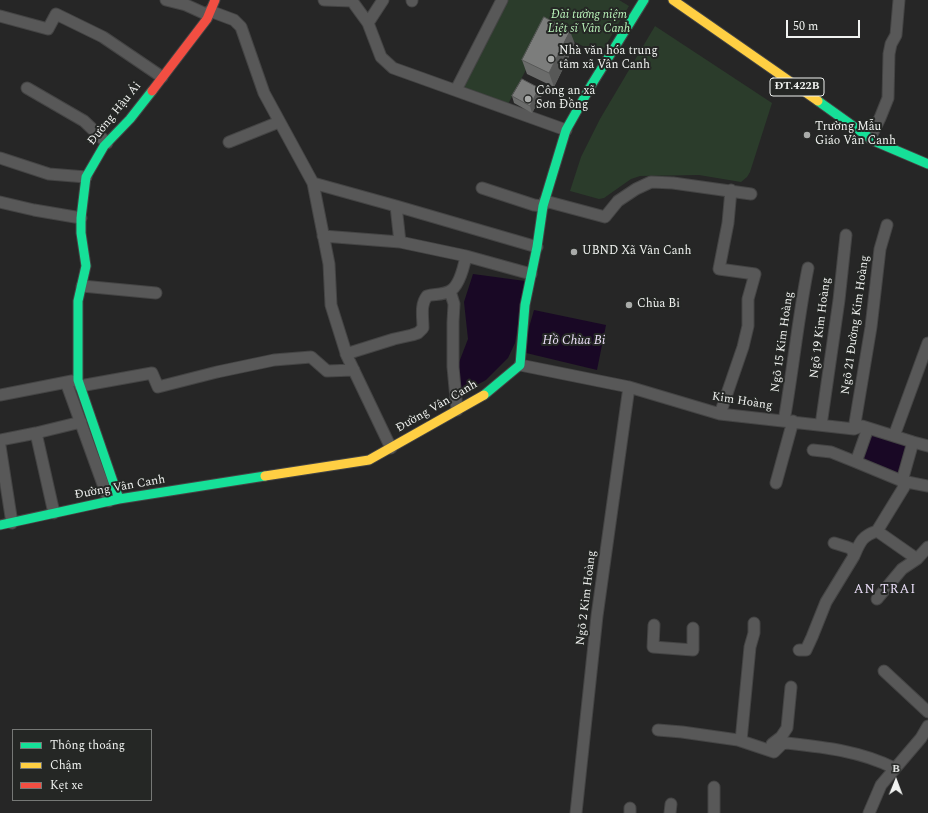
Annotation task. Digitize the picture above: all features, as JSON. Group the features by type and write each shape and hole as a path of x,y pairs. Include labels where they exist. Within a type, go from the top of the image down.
{"street":[{"path":"166,0 234,20 241,28 264,93 313,184 329,264 331,305 346,354 391,448"},
{"name":"Đường Hậu Ái","path":"114,500 79,383 78,301 86,266 81,233 81,218 86,177 107,143 130,119 207,19 215,0"},
{"path":"324,0 352,0 368,23 381,57 393,68 566,130"},
{"path":"368,23 383,0"},
{"path":"456,90 502,0"},
{"path":"520,365 525,305 544,204 566,130 592,84 644,0"},
{"name":"ĐT.422B","path":"673,0 874,141 928,164"},
{"path":"870,138 888,98 889,54 891,44 896,35 899,0"},
{"path":"0,16 48,29 56,14 103,37 162,77"},
{"path":"27,88 84,121 107,143"},
{"path":"229,142 279,122"},
{"path":"0,158 50,174 86,177"},
{"path":"482,188 534,205 544,204 605,217 618,201 636,189 651,182 673,182 751,194"},
{"path":"313,184 396,206 537,247"},
{"path":"720,414 743,346 748,326 748,299 755,274 719,269 728,223 731,190"},
{"path":"0,202 34,210 81,218"},
{"path":"396,206 400,242"},
{"name":"Ngõ 21 Đường Kim Hoàng","path":"854,429 872,327 880,249 887,225"},
{"name":"Ngõ 19 Kim Hoàng","path":"821,424 839,300 846,235"},
{"path":"323,236 400,242 466,256 531,274"},
{"path":"346,354 418,332 423,328 422,308 425,298 427,296 450,291 461,274 466,256"},
{"name":"Ngõ 15 Kim Hoàng","path":"776,483 788,421 800,305 808,268"},
{"path":"82,286 156,293"},
{"path":"450,291 454,304 452,322 453,367 457,410"},
{"path":"894,436 928,343"},
{"path":"0,395 66,382 79,383 152,373 158,387 217,372 274,360 311,357 327,371 354,370"},
{"name":"Kim Hoàng","path":"520,365 629,387 720,414 821,424 854,429 862,426 913,442 928,444"},
{"name":"Đường Vân Canh","path":"0,525 114,500 369,460 480,397 520,365"},
{"path":"66,382 114,500"},
{"name":"Ngõ 2 Kim Hoàng","path":"576,813 598,616 629,387"},
{"path":"0,440 81,422"},
{"path":"856,462 868,428"},
{"path":"36,433 54,513"},
{"path":"799,650 806,650 826,602 854,556 864,536 877,531 904,487 902,481 913,442"},
{"path":"0,446 12,522"},
{"path":"813,450 831,452 902,481 928,486"},
{"path":"877,531 917,559"},
{"path":"834,543 852,550 854,556"},
{"path":"877,599 902,569 917,559 928,547"},
{"path":"741,741 751,638 754,633 754,623"},
{"path":"654,625 652,647 693,650 693,628"},
{"path":"884,672 928,712"},
{"path":"772,751 772,744 781,737 787,728 791,687"},
{"path":"869,813 881,785 921,738 928,726"},
{"path":"658,730 741,741 774,752 782,744 787,743 844,750 894,768"},
{"path":"714,787 714,813"}],"green space":[{"name":"Đài tưởng niệm Liệt sĩ Vân Canh","path":"506,0 619,0 629,6 600,55 548,28 507,106 461,88"},
{"path":"655,26 772,103 750,172 741,182 699,175 640,176 631,179 604,198 599,199 570,191 581,157 600,119"}],"water":[{"path":"473,274 525,281 515,343 508,358 486,380 460,394 458,365 468,339 464,302"},
{"name":"Hồ Chùa Bi","path":"534,310 606,325 597,370 522,352"},
{"path":"871,433 908,445 898,476 860,462"}],"building":[{"path":"544,17 570,31 549,73 522,60"},
{"path":"522,79 539,88 530,106 512,96"}],"traffic: fast":[{"path":"484,395 520,365 525,305 537,247 543,206 566,130 592,84 644,0"},
{"path":"119,499 78,380 78,301 86,266 81,233 81,218 86,177 104,146 130,119 152,91"},
{"path":"818,101 874,141 928,164"},
{"path":"0,525 119,499 265,476"}],"traffic: slow":[{"path":"673,0 818,101"},
{"path":"265,476 369,460 484,395"}],"traffic: jam":[{"path":"152,91 207,19 215,0"}],"place":[{"name":"Nhà văn hóa trung tâm xã Vân Canh","path":"551,59"},
{"name":"Công an xã Sơn Đồng","path":"528,99"},
{"name":"Trường Mẫu Giáo Vân Canh","path":"807,135"},
{"name":"UBND Xã Vân Canh","path":"574,252"},
{"name":"Chùa Bi","path":"629,305"}],"district":[{"name":"AN TRAI","path":"885,590"}]}
